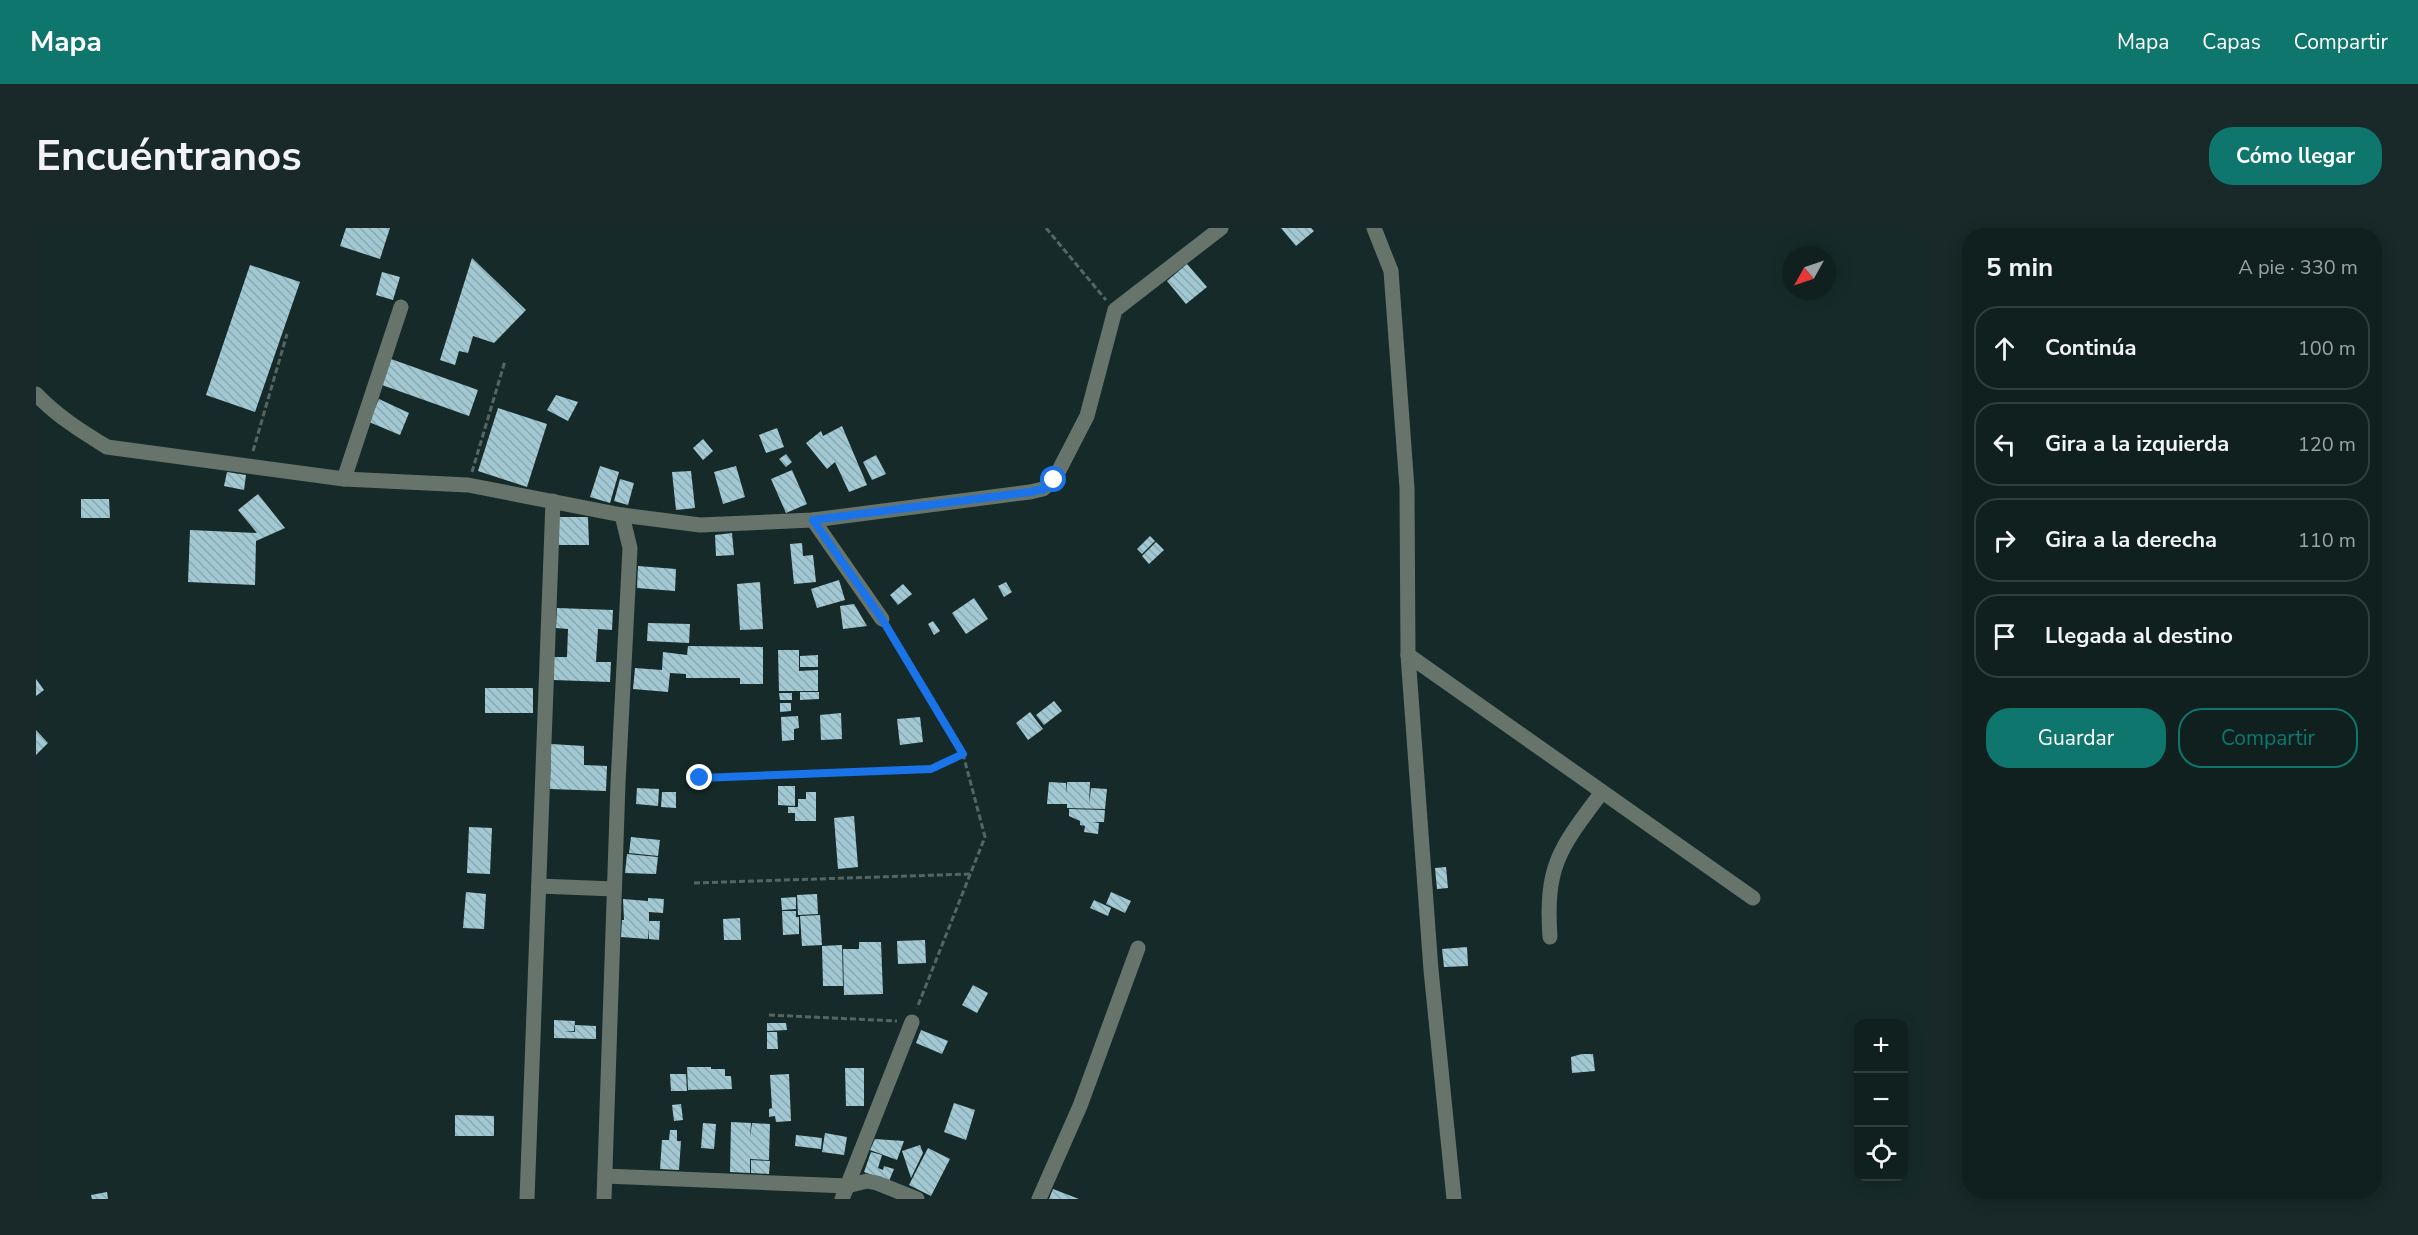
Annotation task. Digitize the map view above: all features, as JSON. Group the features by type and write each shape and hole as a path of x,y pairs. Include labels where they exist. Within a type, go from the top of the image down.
{"street":[{"path":"36,394 77,429 107,447 344,479 468,485 622,515 700,525 813,520 1044,489 1054,480 1086,416 1115,310 1221,228"},
{"path":"1374,228 1390,271 1391,282 1407,488 1408,655 1431,970 1454,1199"},
{"path":"344,479 400,307"},
{"path":"527,1199 553,501"},
{"path":"604,1199 614,889 630,548 622,515"},
{"path":"813,520 882,619"},
{"path":"1408,655 1753,898"},
{"path":"1550,937 1550,884 1557,857 1573,830 1602,792"},
{"path":"539,886 614,889"},
{"path":"1039,1199 1080,1106 1138,948"},
{"path":"845,1193 912,1022"},
{"path":"605,1176 845,1193 867,1181 916,1199"}],"path":[{"path":"1046,228 1115,310"},
{"path":"249,467 287,334"},
{"path":"468,485 505,361"},
{"path":"769,1015 912,1022 985,837 963,754 882,619"},
{"path":"700,778 931,769 963,754"},
{"path":"694,883 970,874"}],"building":[{"path":"346,228 390,228 380,259 340,246"},
{"path":"1281,228 1311,228 1314,231 1296,246"},
{"path":"472,258 526,310 494,343 473,336 468,353 459,351 455,365 440,360"},
{"path":"1187,264 1207,287 1186,304 1167,281"},
{"path":"250,265 300,282 255,412 206,395"},
{"path":"382,272 400,277 393,300 376,295"},
{"path":"391,359 478,390 469,416 382,385"},
{"path":"556,395 578,402 568,421 547,410"},
{"path":"379,399 409,413 400,435 369,422"},
{"path":"498,408 547,424 527,487 478,471"},
{"path":"842,426 867,485 849,492 835,462 827,469 806,443 821,431 823,436"},
{"path":"777,428 784,447 766,453 759,435"},
{"path":"703,439 713,451 703,460 693,448"},
{"path":"786,454 792,462 786,467 779,459"},
{"path":"876,455 886,474 872,480 863,462"},
{"path":"600,466 619,472 610,503 590,497"},
{"path":"736,466 745,497 723,504 714,472"},
{"path":"792,470 807,504 786,513 771,479"},
{"path":"691,471 695,508 676,510 672,472"},
{"path":"227,472 246,475 244,490 224,486"},
{"path":"620,479 634,483 628,505 614,501"},
{"path":"258,494 285,528 256,541 255,585 188,582 190,530 257,533 238,510"},
{"path":"81,499 109,499 110,518 81,518"},
{"path":"558,517 588,517 589,545 558,545"},
{"path":"732,533 734,555 716,556 715,535"},
{"path":"1150,536 1155,541 1142,554 1137,549"},
{"path":"1156,542 1164,550 1149,564 1142,556"},
{"path":"802,543 803,556 813,555 816,582 794,584 790,544"},
{"path":"638,566 676,569 675,591 637,588"},
{"path":"839,580 845,600 817,608 811,589"},
{"path":"760,582 763,629 740,630 737,584"},
{"path":"1006,582 1012,592 1004,597 998,586"},
{"path":"903,584 912,594 898,605 890,595"},
{"path":"974,598 988,619 966,634 952,613"},
{"path":"854,604 867,626 843,629 840,606"},
{"path":"557,608 613,610 612,630 598,629 596,662 611,662 610,682 554,680 554,657 567,657 568,629 556,628"},
{"path":"933,621 940,631 934,635 928,624"},
{"path":"648,623 690,624 689,643 647,641"},
{"path":"688,646 763,647 763,684 740,684 740,678 686,678 686,674 670,673 668,692 633,689 635,668 662,670 663,652 687,655"},
{"path":"778,650 799,650 799,671 818,670 818,691 779,691"},
{"path":"818,655 818,667 800,667 800,656"},
{"path":"36,679 44,690 36,696"},
{"path":"485,688 533,688 533,713 485,713"},
{"path":"800,692 819,692 819,699 800,700"},
{"path":"779,693 792,693 792,700 780,700"},
{"path":"1054,701 1062,711 1044,725 1036,715"},
{"path":"780,703 791,703 791,711 780,712"},
{"path":"1030,712 1043,729 1028,740 1016,723"},
{"path":"841,713 842,739 821,740 820,715"},
{"path":"798,716 799,728 794,729 794,740 782,741 781,717"},
{"path":"920,717 923,742 900,745 897,719"},
{"path":"36,730 48,743 36,755"},
{"path":"551,744 584,746 584,765 607,766 606,791 550,789"},
{"path":"1049,782 1066,783 1067,794 1067,782 1090,782 1089,804 1091,788 1107,789 1105,809 1067,808 1067,804 1047,804"},
{"path":"778,786 795,786 795,806 778,805"},
{"path":"637,788 659,789 658,806 636,804"},
{"path":"662,792 676,792 676,808 661,807"},
{"path":"806,792 816,792 816,821 795,821 795,813 788,813 788,807 798,807 798,799 806,799"},
{"path":"1069,809 1105,810 1104,822 1092,822 1099,823 1098,834 1084,832 1085,826 1080,825 1080,821 1069,816"},
{"path":"854,816 858,867 838,869 834,818"},
{"path":"469,827 492,828 490,874 467,873"},
{"path":"631,837 660,840 658,856 629,853"},
{"path":"627,854 658,857 656,874 625,873"},
{"path":"1446,867 1448,888 1437,889 1435,868"},
{"path":"466,892 486,894 484,929 463,928"},
{"path":"1111,892 1131,901 1125,913 1106,904"},
{"path":"817,894 818,914 798,915 797,895"},
{"path":"796,897 796,909 782,910 781,898"},
{"path":"648,898 664,899 663,913 649,912 649,921 660,921 659,940 649,939 649,929 648,939 621,937 622,920 624,920 623,899 648,901"},
{"path":"1094,900 1111,908 1108,916 1090,908"},
{"path":"782,911 796,911 796,917 799,917 799,934 783,935"},
{"path":"820,915 822,945 802,946 800,916"},
{"path":"740,918 741,940 724,940 723,919"},
{"path":"925,940 926,963 898,964 897,941"},
{"path":"859,942 881,942 883,994 844,995 843,949 859,949"},
{"path":"842,945 843,986 823,986 822,946"},
{"path":"1467,947 1468,966 1444,967 1442,949"},
{"path":"973,985 988,993 977,1013 962,1005"},
{"path":"554,1020 575,1021 574,1031 564,1031 575,1032 575,1025 596,1026 596,1039 554,1038"},
{"path":"767,1023 786,1023 787,1030 767,1031"},
{"path":"921,1030 948,1041 942,1054 916,1043"},
{"path":"767,1032 777,1032 778,1049 767,1049"},
{"path":"1593,1054 1595,1071 1572,1073 1571,1057"},
{"path":"687,1067 725,1069 725,1076 731,1076 732,1089 688,1090"},
{"path":"845,1068 864,1068 864,1106 846,1106"},
{"path":"670,1074 686,1074 687,1091 671,1091"},
{"path":"789,1074 791,1121 776,1122 775,1116 769,1117 769,1109 772,1108 770,1075"},
{"path":"954,1103 975,1110 966,1140 944,1132"},
{"path":"681,1104 683,1120 674,1121 672,1105"},
{"path":"455,1115 494,1116 494,1136 455,1136"},
{"path":"731,1122 751,1123 750,1138 752,1123 770,1124 769,1160 750,1159 750,1173 730,1172"},
{"path":"703,1123 716,1124 714,1149 701,1148"},
{"path":"670,1130 677,1130 677,1141 681,1141 679,1170 660,1169 662,1140 669,1140"},
{"path":"825,1133 847,1137 844,1155 822,1152"},
{"path":"796,1135 822,1138 821,1149 795,1146"},
{"path":"875,1139 904,1141 897,1160 870,1150"},
{"path":"920,1145 923,1153 911,1178 902,1151"},
{"path":"928,1148 950,1159 931,1196 909,1185"},
{"path":"871,1152 882,1155 878,1168 883,1170 884,1166 894,1169 889,1181 864,1172"},
{"path":"751,1160 770,1161 769,1174 751,1173"},
{"path":"1053,1189 1079,1199 1049,1199"},
{"path":"107,1192 108,1199 92,1199 91,1195"}],"route":[{"path":"700,778 931,769 963,754 882,619 813,520 1030,492 1044,489 1054,480"}]}
